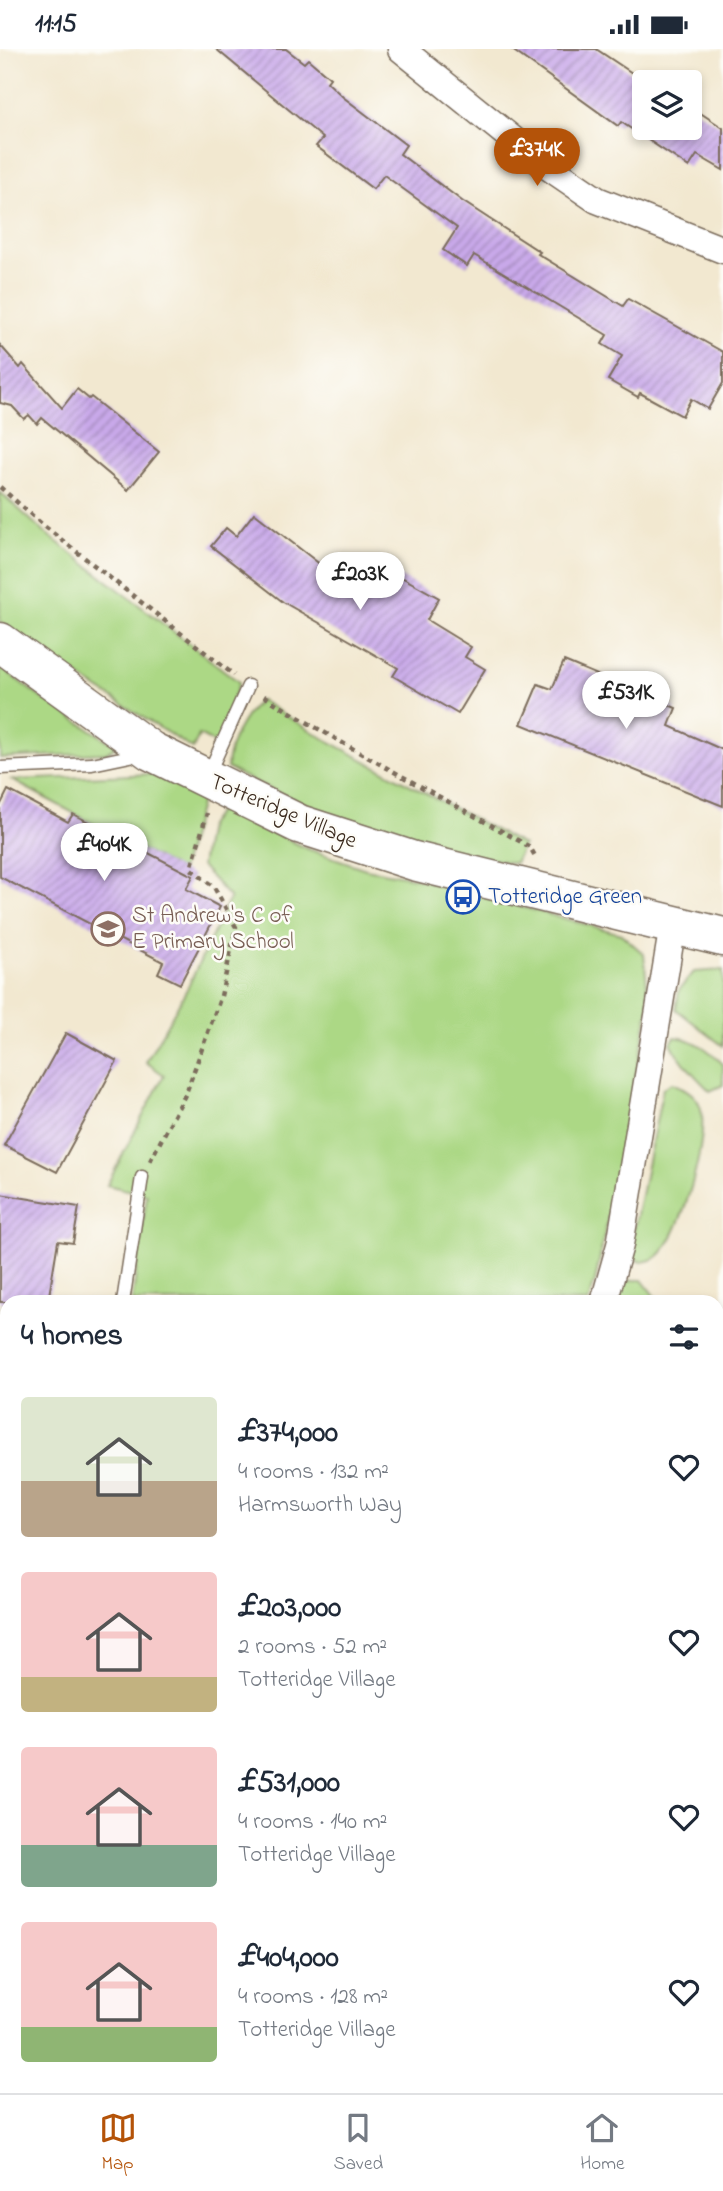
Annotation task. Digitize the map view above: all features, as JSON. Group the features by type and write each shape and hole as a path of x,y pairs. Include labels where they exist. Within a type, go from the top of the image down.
{"main road":[{"name":"Totteridge Village","path":"0,642 151,751 299,824 351,843 723,937"}],"street":[{"path":"401,49 537,159 597,200 723,250"},
{"path":"606,1295 620,1245 673,925"}],"lane":[{"path":"199,776 248,686"},
{"path":"0,768 92,764 151,751"},
{"path":"124,1295 142,1177"}],"path":[{"path":"0,487 44,526 248,686 329,737 395,770 530,848 538,863"},
{"path":"142,1177 186,1093 221,996 236,927 214,887 191,869 209,802 183,786 199,776"}],"green space":[{"path":"0,492 44,532 239,682 218,745 199,735 193,749 42,653 0,621"},
{"path":"0,667 40,697 116,746 106,753 0,758"},
{"name":"Totteridge Green","path":"260,700 328,741 523,845 515,863 403,839 296,801 227,768 237,731"},
{"path":"154,774 201,801 181,871 12,780"},
{"name":"Totteridge Green","path":"221,808 308,849 366,869 415,878 621,934 644,954 649,1008 590,1295 133,1295 147,1195 107,1185 164,1075 146,1062 187,989 230,898 201,866 208,826"},
{"path":"723,970 723,1046 676,1009 679,990 694,972"},
{"path":"675,1037 701,1046 723,1064 723,1085 710,1091 675,1050 671,1043"},
{"path":"672,1083 685,1089 700,1106 702,1120 698,1161 675,1230 655,1258 642,1262 632,1258 630,1249 663,1088"},
{"path":"631,1280 642,1280 654,1295 618,1295 623,1285"}],"building":[{"path":"216,49 286,49 304,63 308,59 330,78 327,82 343,97 406,145 400,154 462,201 540,252 538,254 623,306 628,299 723,352 723,383 708,409 691,399 682,416 640,393 638,397 608,380 622,356 602,344 607,335 474,255 467,266 443,250 457,228 384,175 373,189 316,146 323,138"},
{"path":"511,49 596,49 632,73 632,129 621,122 618,126"},
{"path":"702,114 723,128 723,170 697,155 689,167 648,140 702,140"},
{"path":"0,345 20,368 23,364 62,408 77,389 89,399 91,397 159,452 128,490 42,418 37,424 29,415 24,419 12,406 0,403"},
{"path":"254,513 330,572 332,568 382,598 396,574 439,598 427,620 471,647 465,657 485,669 458,714 393,676 398,668 283,602 211,546 226,528 236,536"},
{"path":"564,661 676,708 669,726 723,750 723,806 521,724 538,684 552,689"},
{"path":"8,790 68,822 73,814 193,876 186,889 220,907 180,984 158,973 163,962 0,877 0,806"},
{"path":"66,1033 117,1061 57,1172 4,1145"},
{"path":"0,1194 79,1207 73,1243 58,1241 49,1295 0,1295"}],"place":[{"name":"Totteridge Green","path":"463,897"},
{"name":"St Andrew's C of E Primary School","path":"108,929"}]}
